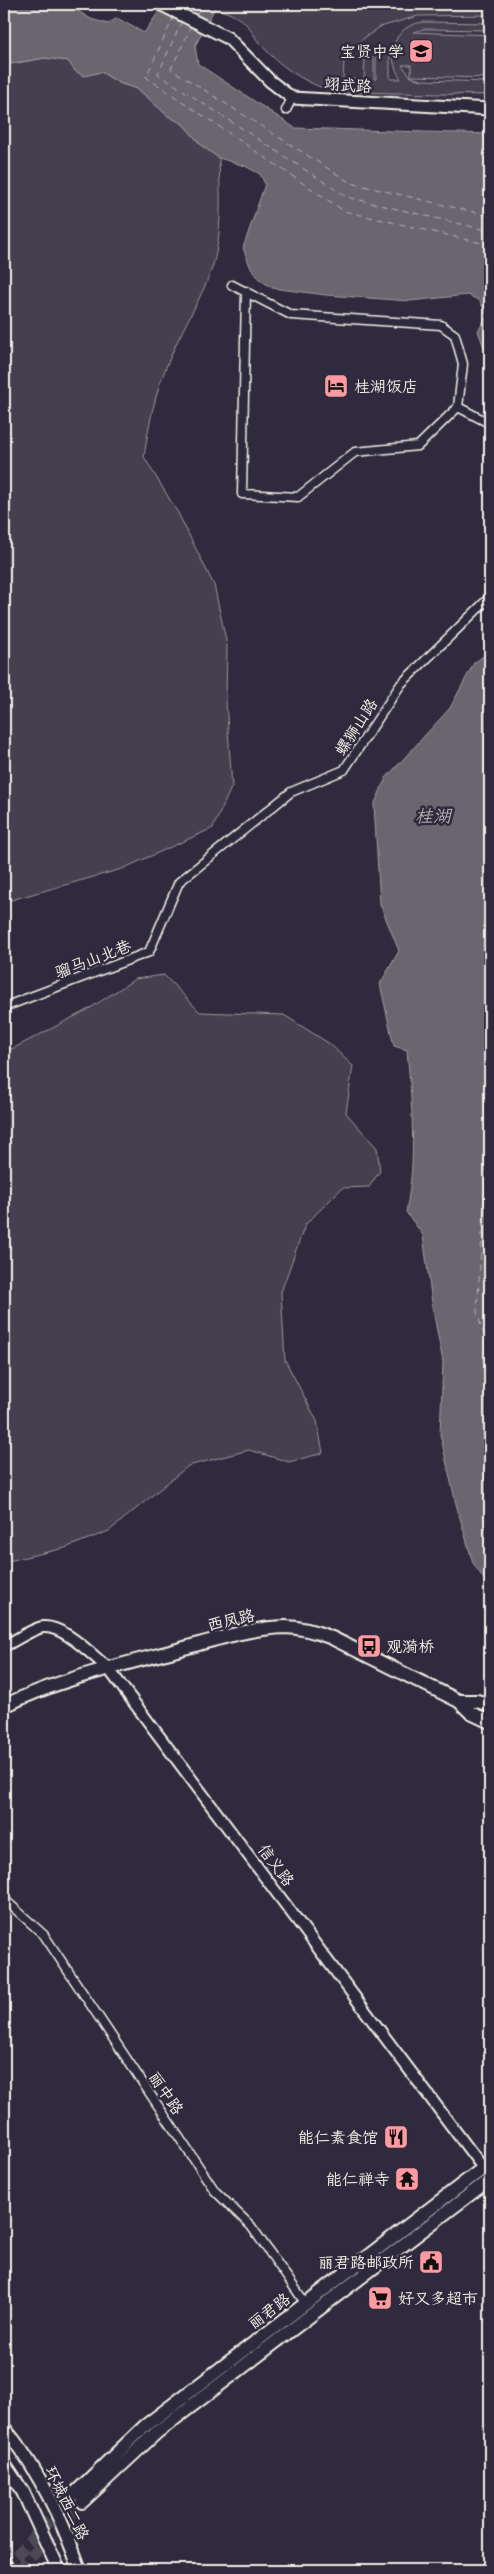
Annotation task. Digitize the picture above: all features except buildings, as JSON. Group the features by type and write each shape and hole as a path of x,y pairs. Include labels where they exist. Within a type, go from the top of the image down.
{"main road":[{"path":"160,4 228,38 270,81 292,98"},
{"name":"翊武路","path":"292,98 490,109"},
{"name":"西凤路","path":"4,1706 31,1693 108,1668 227,1637 265,1629 286,1627 312,1630 332,1638 459,1701 471,1713 490,1722"},
{"name":"西凤路","path":"459,1701 476,1701 490,1706"},
{"name":"丽君路","path":"489,2174 156,2433 78,2498 145,2426 306,2304 489,2174"},
{"name":"环城西二路","path":"4,2428 16,2442 47,2490 80,2570"},
{"path":"4,2464 23,2492 59,2570"}],"street":[{"path":"286,110 292,98"},
{"path":"232,285 246,291 291,314 441,325 455,335 463,364 458,407 418,446 355,452 298,498 242,494 246,291"},
{"path":"458,407 487,422 490,427"},
{"name":"螺狮山路","path":"179,882 291,792 344,770 401,684 490,598"},
{"name":"骝马山北巷","path":"4,1007 149,952 179,882"},
{"name":"信义路","path":"4,1646 40,1627 55,1628 72,1638 108,1668 489,2174"},
{"name":"丽中路","path":"4,1899 44,1935 215,2191 251,2226 306,2304"}],"shaded area":[{"path":"164,4 490,4 490,15 418,16 380,27 360,41 344,61 342,95 298,76 279,63 259,43 245,23 227,12 206,7"},
{"name":"宝贤中学","path":"490,15 490,98 342,95 344,61 360,41 380,27 418,16"},
{"name":"宝贤中学","path":"423,22 490,23 490,30 424,29 413,32 490,35 490,78 411,76 411,65 402,65 411,77 421,80 490,82 490,95 348,92 348,79 364,79 365,58 374,58 374,79 376,79 376,51 390,51 390,79 401,79 393,61 395,43 405,29"},
{"path":"45,58 69,61 75,71 101,72 119,83 139,90 168,116 183,124 202,146 219,158 220,225 213,265 162,378 151,416 144,457 178,513 214,585 227,645 226,701 232,786 213,828 122,869 4,902 4,65"},
{"path":"164,975 200,1012 284,1015 330,1044 353,1066 346,1113 377,1148 380,1171 369,1187 342,1188 305,1225 281,1292 285,1360 317,1421 323,1453 289,1462 249,1450 188,1466 109,1531 65,1548 4,1562 4,1050 14,1048 87,1010 135,979"}],"water":[{"path":"4,4 39,4 73,8 91,19 108,24 117,18 144,33 164,4 217,4 195,46 198,64 295,128 490,134 490,364 478,331 487,316 480,301 468,295 410,301 326,295 272,288 259,279 250,266 243,248 265,184 260,174 245,166 219,158 202,146 183,124 168,116 138,89 119,83 101,72 84,76 75,71 68,61 45,58 4,65"},
{"name":"桂湖","path":"490,651 490,1588 473,1563 456,1504 440,1434 443,1362 433,1310 423,1235 406,1212 412,1172 411,1091 407,1050 394,1046 380,984 399,951 380,904 374,805 386,778 450,708 474,663"}],"ferry route":[{"path":"186,13 190,4"},
{"path":"195,17 202,4"},
{"path":"174,16 146,77 344,211 490,245"},
{"path":"182,21 158,74 347,197 490,231"},
{"path":"192,25 171,69 351,183 490,216"},
{"path":"490,1111 477,1312 490,1356"}],"tunnel":[{"path":"4,2569 74,2494"},
{"path":"19,2570 82,2502"}],"railway":[{"path":"4,2548 14,2570"}],"place":[{"name":"宝贤中学","path":"421,51"},
{"name":"桂湖饭店","path":"336,386"},
{"name":"观漪桥","path":"369,1646"},
{"name":"能仁素食馆","path":"396,2137"},
{"name":"能仁禅寺","path":"407,2179"},
{"name":"丽君路邮政所","path":"431,2262"},
{"name":"好又多超市","path":"380,2298"}]}
